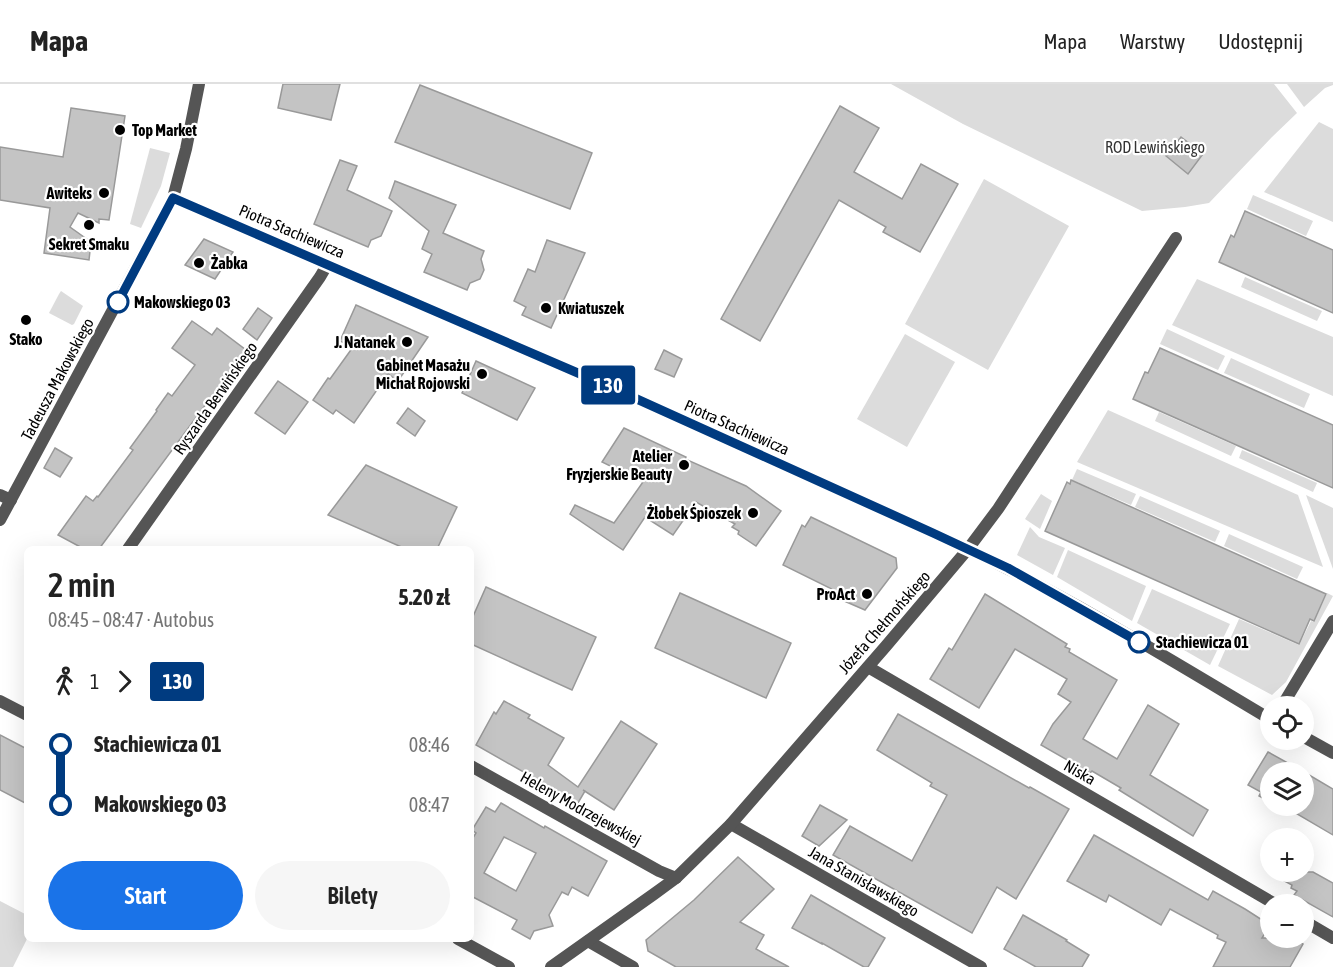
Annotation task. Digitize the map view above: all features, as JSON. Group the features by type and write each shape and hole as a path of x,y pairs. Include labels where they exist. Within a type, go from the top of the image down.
{"street":[{"name":"Tadeusza Makowskiego","path":"0,520 5,498 173,198 199,84"},
{"name":"Piotra Stachiewicza","path":"173,198 608,386 968,549 1008,568 1260,712"},
{"name":"Józefa Chełmońskiego","path":"550,967 676,878 731,824 868,667 968,549 998,509 1176,238"},
{"name":"Ryszarda Berwińskiego","path":"130,546 327,264"},
{"path":"1288,696 1333,621"},
{"name":"Niska","path":"868,667 1260,895"},
{"path":"0,700 24,713"},
{"path":"1314,743 1333,753"},
{"name":"Heleny Modrzejewskiej","path":"474,768 659,871 676,878"},
{"name":"Jana Stanisławskiego","path":"731,824 981,967"},
{"path":"1314,927 1333,938"},
{"path":"588,941 633,967"},
{"path":"463,942 509,967"}],"green space":[{"name":"ROD Lewińskiego","path":"891,84 1274,84 1297,113 1209,203 1142,211 963,124"},
{"path":"1287,84 1333,85 1325,88 1304,107"},
{"path":"1319,122 1333,129 1333,222 1264,192"},
{"path":"150,148 170,153 161,186 141,228 130,224"},
{"path":"984,179 1069,226 988,370 905,324"},
{"path":"1253,195 1313,221 1306,236 1247,209"},
{"path":"1245,277 1322,311 1317,321 1241,287"},
{"path":"1197,279 1333,337 1333,396 1172,325"},
{"path":"61,291 83,306 72,325 49,313"},
{"path":"1167,329 1225,356 1218,370 1160,344"},
{"path":"905,334 955,362 907,447 857,419"},
{"path":"1231,358 1310,394 1304,408 1224,373"},
{"path":"1108,410 1298,495 1323,567 1077,462"},
{"path":"1159,412 1236,446 1231,456 1155,421"},
{"path":"1242,450 1317,483 1313,492 1239,458"},
{"path":"1077,469 1136,494 1131,505 1072,480"},
{"path":"1041,494 1052,501 1040,529 1025,519"},
{"path":"1306,495 1333,508 1333,569"},
{"path":"1140,496 1220,531 1215,542 1135,507"},
{"path":"1030,527 1039,537 1065,548 1053,575 1017,555"},
{"path":"1229,534 1303,567 1297,579 1224,546"},
{"path":"1068,550 1146,586 1132,621 1057,577"},
{"path":"1152,589 1230,624 1210,665 1137,623"},
{"path":"1327,593 1333,596 1286,682 1272,695 1218,666 1239,619 1299,645 1311,621 1314,622"},
{"path":"0,901 24,913 26,942 13,967 0,967"}],"building":[{"path":"283,84 340,84 331,120 278,108"},
{"path":"420,85 592,153 570,209 395,142"},
{"path":"840,106 879,128 854,172 902,199 921,164 958,184 920,252 883,232 886,227 839,200 760,341 721,319"},
{"path":"71,108 125,116 109,220 99,219 99,223 78,213 70,227 91,242 89,260 44,253 50,208 0,200 0,147 63,157"},
{"path":"1181,137 1203,154 1188,174 1166,156"},
{"path":"340,160 357,166 347,190 392,211 381,236 371,240 368,247 314,224"},
{"path":"395,181 456,205 443,233 484,251 481,259 484,270 480,279 470,283 467,290 424,272 432,254 422,249 429,231 389,198"},
{"path":"1245,211 1333,250 1333,313 1219,262 1231,235 1234,237"},
{"path":"204,239 233,252 215,279 185,265"},
{"path":"547,240 585,253 551,328 522,315 526,307 514,301 528,269 535,272"},
{"path":"356,305 428,337 398,381 388,374 354,423 336,410 333,414 313,400 353,347 340,341"},
{"path":"258,308 272,318 257,340 243,329"},
{"path":"192,321 212,335 217,328 246,350 101,546 78,546 58,535 86,496 93,501 98,497 133,450 130,448 168,393 172,396 195,365 172,348"},
{"path":"1160,348 1333,425 1333,488 1133,399 1145,372 1148,373"},
{"path":"664,350 682,359 674,377 655,369"},
{"path":"476,361 535,388 517,420 462,393"},
{"path":"278,381 308,402 285,434 255,413"},
{"path":"408,408 425,421 415,436 397,423"},
{"path":"624,428 686,457 685,459 746,486 781,511 756,546 738,534 739,531 732,527 735,524 696,502 673,535 645,517 623,550 570,514 575,505 614,523 643,482 602,462"},
{"path":"55,448 72,458 60,477 44,468"},
{"path":"366,465 457,507 438,546 399,546 328,515"},
{"path":"1071,480 1326,594 1314,621 1310,619 1299,644 1045,531 1067,482 1070,484"},
{"path":"811,517 896,558 897,568 865,610 842,600 844,595 783,565 802,525 805,527"},
{"path":"486,587 596,637 572,690 474,645 474,614"},
{"path":"680,593 791,643 766,698 655,648"},
{"path":"985,594 1067,644 1065,647 1070,649 1069,652 1117,680 1083,739 1117,759 1148,705 1179,724 1150,775 1208,810 1193,836 1119,790 1121,788 1041,745 1053,724 1071,702 1058,694 1067,679 1015,649 979,708 930,679 949,648 952,650"},
{"path":"504,701 530,715 528,718 564,738 548,765 578,787 621,721 657,744 614,810 585,791 578,803 476,745 494,712 496,714"},
{"path":"898,714 1069,809 1016,899 997,887 972,933 833,855 850,826 912,861 947,795 930,786 932,783 877,750"},
{"path":"0,735 24,747 24,802 0,790"},
{"path":"1268,752 1286,762 1262,762"},
{"path":"1260,765 1260,791 1248,785"},
{"path":"1314,778 1333,789 1333,835 1301,816 1314,816"},
{"path":"501,803 607,861 588,896 572,887 568,895 562,892 549,915 553,926 534,931 530,939 512,929 517,920 474,898 474,836 476,833 474,827 486,807 495,812","holes":["504,837 536,853 516,891 484,873"]},
{"path":"820,805 847,820 819,846 802,836"},
{"path":"1094,835 1208,900 1213,891 1260,919 1260,948 1301,948 1290,967 1213,967 1226,942 1217,938 1218,935 1170,909 1161,925 1109,895 1106,902 1067,881"},
{"path":"738,857 774,889 740,922 764,935 756,949 789,967 676,967 648,951 646,940 694,900"},
{"path":"1314,873 1333,883 1333,917 1314,906 1314,894 1295,894 1297,891 1291,888 1292,885 1286,882 1314,882"},
{"path":"811,895 885,938 868,967 864,967 792,928"},
{"path":"1023,915 1089,955 1082,967 1036,967 1004,949"}],"bus line":[{"name":"130","path":"118,302 173,198 608,386 933,533 1008,568 1139,642"}],"place":[{"name":"Top Market","path":"120,130"},
{"name":"Awiteks","path":"104,193"},
{"name":"Sekret Smaku","path":"89,225"},
{"name":"Żabka","path":"199,263"},
{"name":"Makowskiego 03","path":"118,302"},
{"name":"Kwiatuszek","path":"546,308"},
{"name":"Stako","path":"26,320"},
{"name":"J. Natanek","path":"407,342"},
{"name":"Gabinet Masażu Michał Rojowski","path":"482,374"},
{"name":"Atelier Fryzjerskie Beauty","path":"684,465"},
{"name":"Żłobek Śpioszek","path":"753,513"},
{"name":"ProAct","path":"867,594"},
{"name":"Stachiewicza 01","path":"1139,642"}]}
